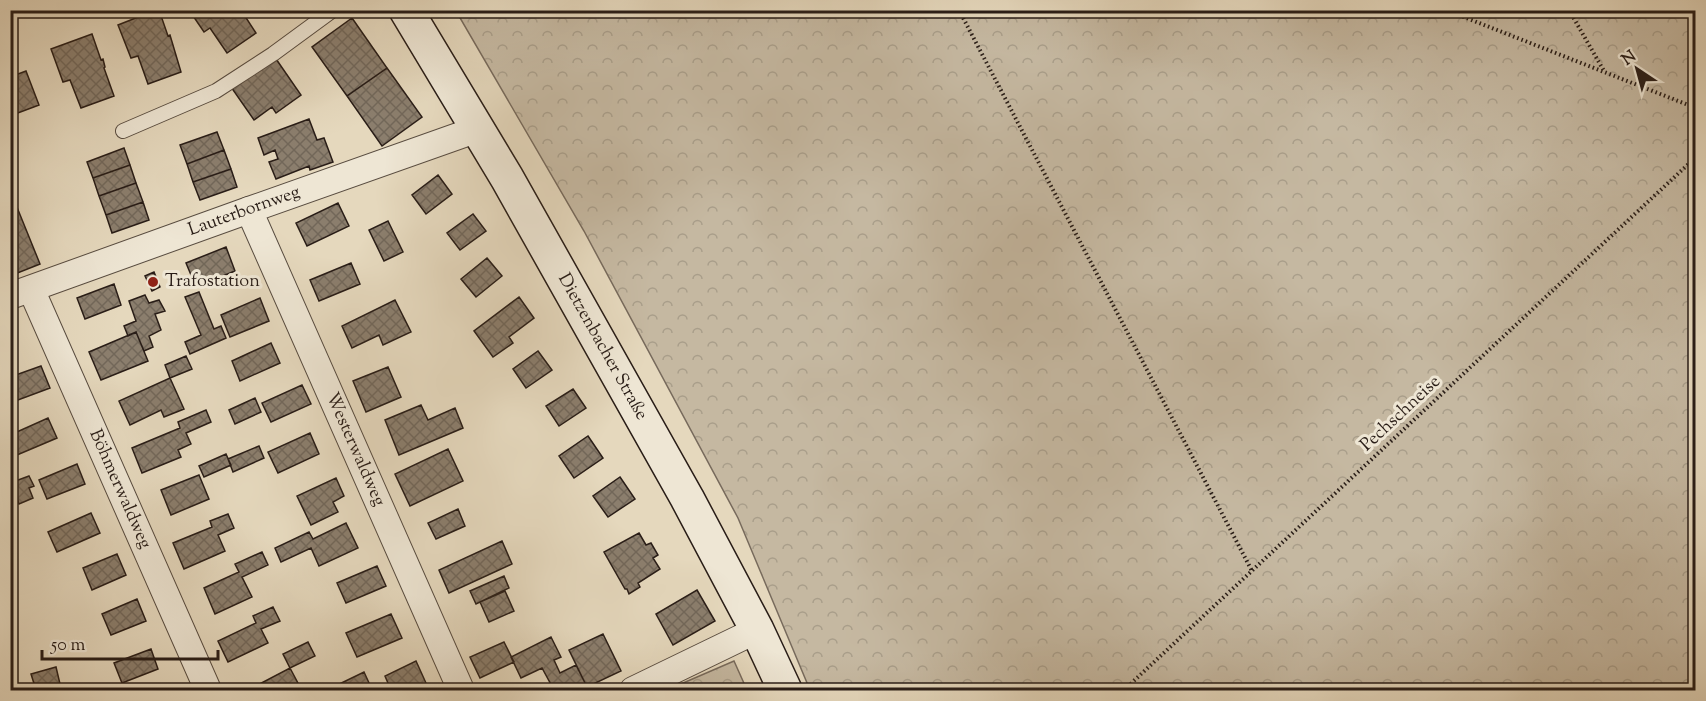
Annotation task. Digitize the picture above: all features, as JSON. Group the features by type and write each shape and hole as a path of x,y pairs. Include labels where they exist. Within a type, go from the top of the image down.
{"main road":[{"name":"Dietzenbacher Straße","path":"406,10 478,129 687,498 757,630 785,690"}],"street":[{"name":"Lauterbornweg","path":"21,293 478,129"},
{"name":"Westerwaldweg","path":"249,210 461,690"},
{"name":"Böhmerwaldweg","path":"21,293 208,690"},
{"path":"633,690 757,630"}],"lane":[{"path":"123,131 216,91 273,54 333,10"}],"path":[{"path":"959,10 1252,571"},
{"path":"1446,10 1695,108"},
{"path":"1569,10 1604,72"},
{"name":"Pechschneise","path":"1124,690 1695,157"}],"green space":[{"path":"456,11 1695,11 1695,690 810,690 738,518 584,231"},
{"path":"734,661 747,690 667,690"}],"building":[{"path":"159,10 168,36 170,35 181,72 148,84 138,56 131,58 118,25"},
{"path":"189,10 241,10 256,33 227,53 210,28 204,32"},
{"path":"352,18 387,68 347,96 312,47"},
{"path":"92,34 101,60 103,59 114,96 81,108 70,80 63,82 51,49"},
{"path":"274,56 301,95 276,113 272,107 254,120 231,87"},
{"path":"387,68 422,117 382,146 347,96"},
{"path":"26,71 39,105 10,116 10,77"},
{"path":"309,119 317,140 324,138 333,162 310,170 309,166 276,179 269,162 278,159 275,150 264,155 258,138"},
{"path":"217,132 224,150 187,164 180,145"},
{"path":"124,148 130,165 93,178 87,162"},
{"path":"224,150 231,169 193,182 187,164"},
{"path":"130,165 136,183 99,196 93,178"},
{"path":"231,169 237,187 200,200 193,182"},
{"path":"438,175 452,194 426,214 412,195"},
{"path":"136,183 143,202 106,215 99,196"},
{"path":"10,190 40,264 10,276"},
{"path":"143,202 149,220 112,233 106,215"},
{"path":"338,203 349,226 307,246 296,223"},
{"path":"473,214 486,231 460,250 447,233"},
{"path":"388,221 403,252 384,261 369,230"},
{"path":"226,247 235,271 196,287 186,263"},
{"path":"487,258 502,276 476,297 461,279"},
{"path":"351,263 360,284 319,301 310,280"},
{"name":"Trafostation","path":"154,272 160,287 152,291 145,276"},
{"path":"114,284 121,305 85,319 77,298"},
{"path":"199,292 214,329 221,326 226,338 190,354 185,342 201,335 185,297"},
{"path":"145,295 149,303 159,300 165,311 155,314 161,330 149,336 153,347 144,351 136,332 128,336 124,326 136,321 129,301"},
{"path":"519,297 534,318 509,337 513,343 493,357 474,331"},
{"path":"260,298 269,321 230,337 221,315"},
{"path":"395,300 411,332 383,345 379,335 352,348 342,326"},
{"path":"136,332 148,361 101,380 89,352"},
{"path":"271,343 280,363 240,381 232,361"},
{"path":"538,351 552,370 526,388 513,369"},
{"path":"186,356 192,369 170,378 165,365"},
{"path":"41,366 50,388 10,403 10,377"},
{"path":"388,367 401,397 366,412 353,381"},
{"path":"170,378 184,409 164,417 161,410 130,425 119,401"},
{"path":"302,385 311,404 271,422 262,403"},
{"path":"573,389 586,408 559,426 546,406"},
{"path":"255,398 261,412 235,424 229,410"},
{"path":"421,405 428,420 455,408 463,428 399,455 385,420"},
{"path":"206,410 211,422 186,433 191,444 178,450 181,457 142,473 132,448 180,428 178,422"},
{"path":"48,418 57,438 17,455 10,435"},
{"path":"310,433 319,454 278,473 268,452"},
{"path":"588,436 603,458 574,478 559,456"},
{"path":"259,446 264,458 233,472 228,459"},
{"path":"448,449 463,481 410,506 395,474"},
{"path":"226,454 231,465 204,477 199,466"},
{"path":"77,464 85,484 47,499 39,480"},
{"path":"199,475 209,499 171,515 161,490"},
{"path":"29,476 34,486 29,488 33,498 19,504 15,493 10,495 10,483"},
{"path":"620,477 635,499 608,517 593,496"},
{"path":"336,478 344,496 333,502 338,512 311,525 297,496"},
{"path":"458,509 465,526 436,539 428,523"},
{"path":"91,513 100,533 57,552 48,532"},
{"path":"228,514 234,528 218,535 225,551 184,569 173,543 212,527 210,521"},
{"path":"346,523 358,548 319,566 311,548 281,562 275,548 309,532 313,539"},
{"path":"639,533 646,545 651,543 658,555 653,558 660,569 638,583 640,587 629,594 604,552"},
{"path":"502,541 512,564 449,593 439,570"},
{"path":"262,552 268,565 242,577 252,597 215,614 204,588 239,572 235,564"},
{"path":"117,554 126,575 92,590 83,568"},
{"path":"377,566 386,586 346,603 337,583"},
{"path":"504,576 509,588 476,604 470,591"},
{"path":"697,590 715,621 673,645 656,614"},
{"path":"505,591 514,611 489,622 480,602"},
{"path":"137,599 146,621 111,635 102,614"},
{"path":"273,607 280,621 261,629 268,643 228,662 218,641 256,623 253,616"},
{"path":"391,614 402,638 357,657 346,633"},
{"path":"603,634 621,671 587,687 569,650"},
{"path":"551,637 561,657 554,660 560,673 576,665 587,687 580,690 554,690 542,668 521,678 511,657"},
{"path":"308,642 315,656 290,668 283,654"},
{"path":"504,642 514,662 480,678 470,657"},
{"path":"151,649 158,669 122,683 114,663"},
{"path":"416,661 426,683 409,690 391,690 385,676"},
{"path":"56,667 60,684 36,690 31,674"},
{"path":"290,668 300,687 293,690 248,690"},
{"path":"364,672 370,685 358,690 327,690"}],"place":[{"name":"Trafostation","path":"153,282"}]}
